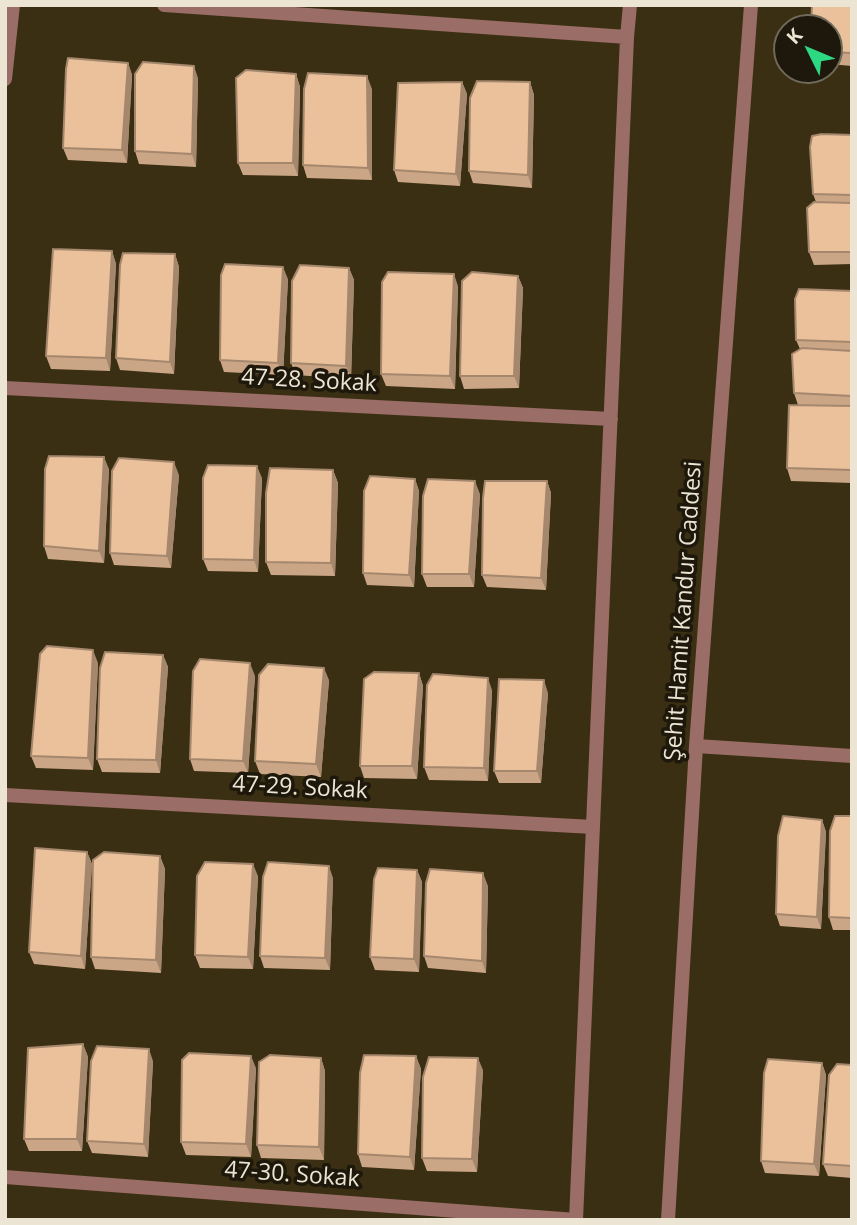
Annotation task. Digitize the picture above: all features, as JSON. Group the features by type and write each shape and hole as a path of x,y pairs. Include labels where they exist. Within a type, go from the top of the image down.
{"street":[{"path":"5,79 13,5"},
{"path":"164,5 627,37"},
{"path":"576,1220 630,5"},
{"name":"Şehit Hamit Kandur Caddesi","path":"668,1220 696,746 751,5"},
{"name":"47-28. Sokak","path":"5,388 611,419"},
{"path":"696,746 852,756"},
{"name":"47-29. Sokak","path":"5,795 593,827"},
{"name":"47-30. Sokak","path":"5,1177 576,1220"}],"building":[{"path":"812,5 852,5 852,53 843,53 843,14 812,14"},
{"path":"68,58 128,63 122,150 63,148"},
{"path":"143,62 194,66 192,154 135,151 135,74"},
{"path":"246,70 296,74 293,163 238,163 236,78"},
{"path":"308,73 367,76 368,168 303,165 304,89"},
{"path":"477,81 530,82 528,175 469,171 470,98"},
{"path":"462,82 456,174 394,170 398,83"},
{"path":"852,135 852,195 813,194 810,147 812,136"},
{"path":"814,202 852,203 852,252 809,252 807,208"},
{"path":"53,249 112,251 106,358 46,356"},
{"path":"123,253 175,254 170,362 116,358 120,265"},
{"path":"225,264 283,267 278,363 220,360 221,275"},
{"path":"300,265 349,268 346,366 291,363 292,281"},
{"path":"388,272 454,274 450,376 381,374 382,282"},
{"path":"472,272 518,276 514,376 460,376 462,281"},
{"path":"799,289 852,291 852,342 796,340 795,299"},
{"path":"802,348 852,351 852,396 794,393 792,354"},
{"path":"789,405 852,406 852,470 787,468"},
{"path":"49,456 104,457 99,551 44,546 45,469"},
{"path":"119,458 174,462 167,556 110,553 112,471"},
{"path":"208,465 257,466 254,560 203,559 203,478"},
{"path":"270,468 333,470 331,563 266,562 266,493"},
{"path":"370,476 415,479 409,575 363,573 364,491"},
{"path":"428,479 475,481 469,574 422,574 423,496"},
{"path":"485,481 547,481 541,578 482,575"},
{"path":"47,646 93,650 88,758 31,756 40,654"},
{"path":"105,652 163,655 156,760 97,759 100,668"},
{"path":"200,659 250,663 243,761 190,759 193,671"},
{"path":"268,664 324,668 316,764 255,761 259,675"},
{"path":"374,672 419,673 412,766 360,766 364,679"},
{"path":"433,674 488,678 484,768 424,767 427,685"},
{"path":"499,679 544,680 537,771 494,771"},
{"path":"783,816 822,820 817,917 776,914 778,836"},
{"path":"835,816 852,816 852,918 829,917 830,831"},
{"path":"35,848 87,852 81,956 29,952"},
{"path":"104,852 160,856 156,960 91,957 93,860"},
{"path":"205,862 253,864 248,957 195,955 197,876"},
{"path":"268,862 329,866 325,958 260,956 263,877"},
{"path":"378,868 417,870 414,959 370,957 374,879"},
{"path":"430,869 483,873 482,961 424,956 426,883"},
{"path":"83,1044 77,1139 24,1139 28,1048"},
{"path":"97,1046 149,1049 144,1144 87,1141 91,1061"},
{"path":"189,1053 251,1056 246,1144 181,1142 182,1060"},
{"path":"270,1055 321,1058 319,1147 257,1145 259,1062"},
{"path":"364,1055 416,1056 410,1157 358,1154 360,1073"},
{"path":"429,1057 478,1058 472,1159 422,1158 423,1077"},
{"path":"768,1059 822,1063 814,1164 761,1161 764,1073"},
{"path":"837,1064 852,1065 852,1166 823,1164 829,1075"}]}
